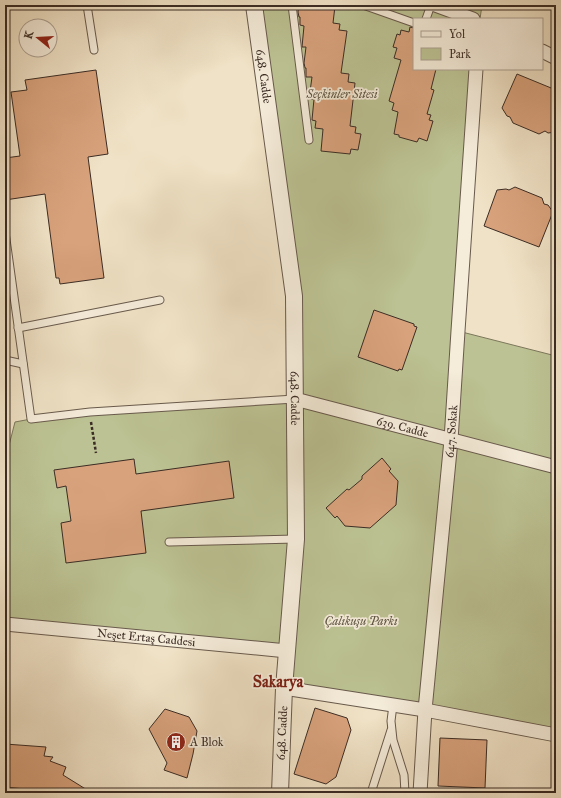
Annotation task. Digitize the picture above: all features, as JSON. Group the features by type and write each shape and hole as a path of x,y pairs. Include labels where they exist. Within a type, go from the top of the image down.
{"street":[{"name":"648. Cadde","path":"254,5 294,296 296,539 284,688 280,793"},
{"path":"435,5 470,18"},
{"path":"543,52 556,58"},
{"name":"647. Sokak","path":"420,793 424,710 451,440 476,70"},
{"name":"639. Cadde","path":"295,399 556,467"},
{"name":"Neşet Ertaş Caddesi","path":"5,624 287,651"},
{"path":"284,688 424,710 556,736"}],"lane":[{"path":"87,5 94,50"},
{"path":"292,5 309,140"},
{"path":"363,5 413,23"},
{"path":"426,18 431,5"},
{"path":"5,232 31,419 90,412 295,399"},
{"path":"18,328 160,300"},
{"path":"5,360 23,364"},
{"path":"169,542 296,539"},
{"path":"393,705 391,721 393,740 404,775 405,793"},
{"path":"371,793 392,728"}],"path":[{"path":"90,412 96,453"}],"green space":[{"path":"254,5 482,5 480,18 413,18 413,70 476,70 458,331 556,356 556,459 554,466 556,467 556,735 284,688 287,652 5,624 5,461 15,422 31,419 295,399 294,296"}],"building":[{"path":"299,5 335,6 333,23 340,24 339,30 347,31 341,73 349,74 348,82 355,83 350,126 356,127 355,133 361,134 358,150 351,149 350,154 321,151 323,129 315,128 316,121 312,120 314,99 309,99 312,77 306,77 306,68 304,63 306,47 302,47 304,26 300,25 300,17 298,12"},
{"path":"410,27 413,28 413,70 436,70 431,89 434,90 427,114 431,115 429,120 433,121 427,141 419,138 417,142 394,134 398,112 392,110 394,103 389,101 401,60 394,58 397,48 393,47 397,34 400,35 401,30 409,32"},
{"path":"96,70 108,154 88,157 104,278 60,284 59,278 56,278 45,194 5,200 5,158 20,156 11,92 27,90 25,80"},
{"path":"517,74 556,90 556,132 548,133 545,131 539,134 513,123 510,117 507,116 502,108"},
{"path":"515,187 542,198 544,204 548,205 553,212 539,247 484,226 497,190 509,190"},
{"path":"374,310 414,324 414,326 417,327 402,370 399,369 398,371 358,357"},
{"path":"382,458 391,469 389,471 398,481 396,505 370,528 345,526 337,516 335,518 326,508 347,489 349,490 362,479 362,476"},
{"path":"134,459 136,474 229,461 234,498 141,511 146,553 66,563 61,523 71,521 66,486 57,488 54,470"},
{"path":"315,708 347,718 351,730 336,777 326,784 294,774"},
{"name":"A Blok","path":"165,709 189,717 197,731 187,778 164,770 167,763 149,729"},
{"path":"440,738 487,740 485,788 438,786"},
{"path":"5,744 46,747 44,756 53,757 50,761 66,767 63,775 92,793 42,793 35,790 5,787"}],"place":[{"name":"A Blok","path":"176,742"}],"district":[{"name":"Sakarya","path":"278,681"}],"park label":[{"name":"Seçkinler Sitesi","path":"342,94"},
{"name":"Çalıkuşu Parkı","path":"361,621"}]}
